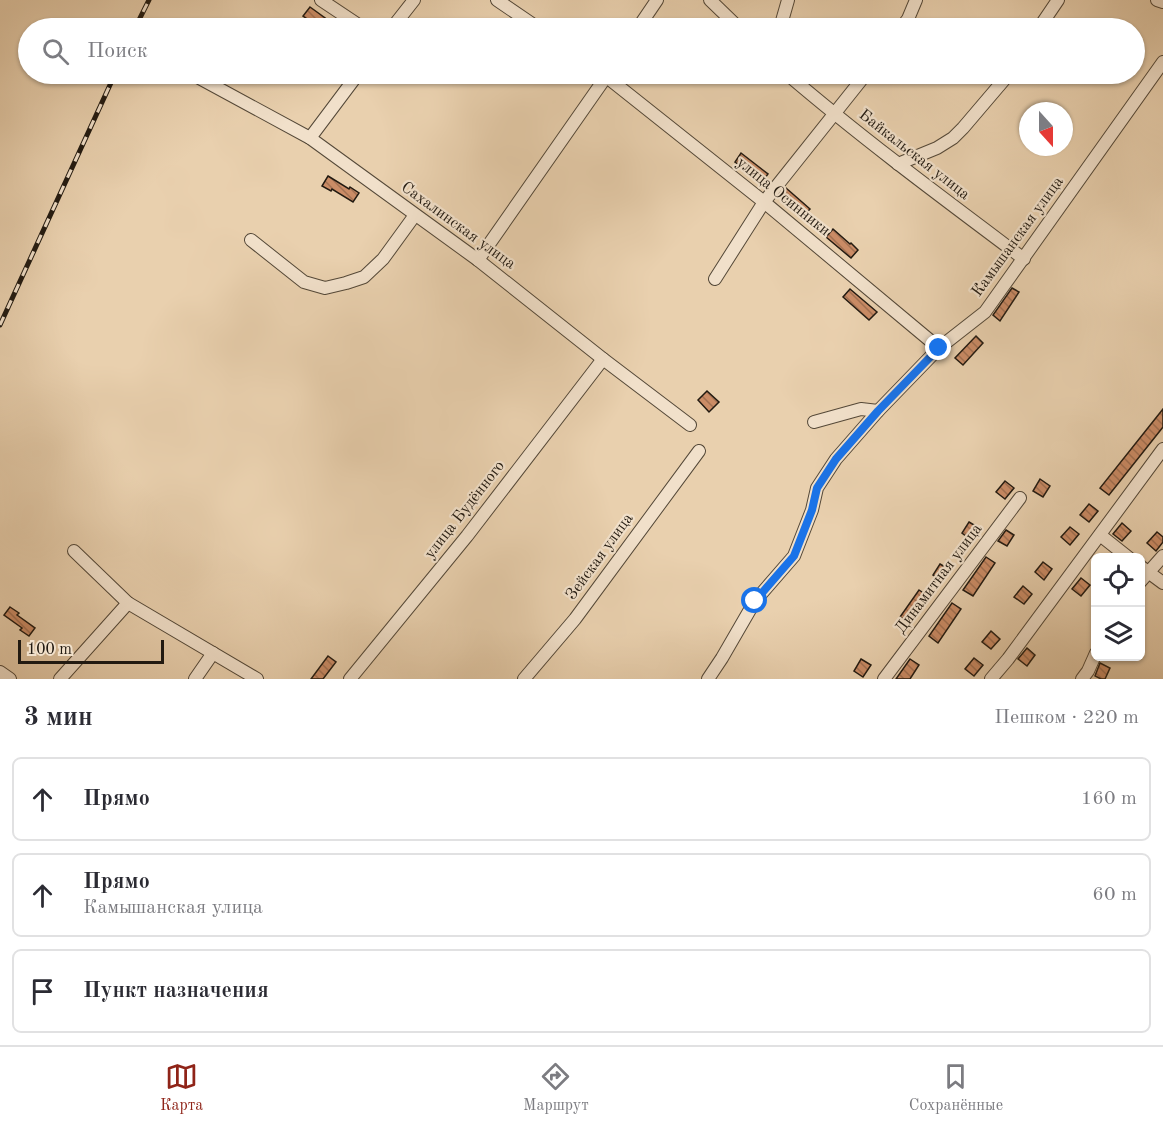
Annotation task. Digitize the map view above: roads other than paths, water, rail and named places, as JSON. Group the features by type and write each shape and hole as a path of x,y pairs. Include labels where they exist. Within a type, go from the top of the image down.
{"street":[{"path":"321,0 348,18"},
{"path":"400,18 414,0"},
{"path":"497,0 523,18"},
{"path":"645,18 657,0"},
{"path":"710,0 729,18"},
{"path":"783,18 788,0"},
{"path":"909,18 916,0"},
{"path":"1046,18 1058,0"},
{"path":"1157,0 1163,2"},
{"name":"Камышанская улица","path":"708,679 755,601 794,556 812,510 817,488 836,459 878,411 939,348 985,312 1163,62"},
{"name":"Сахалинская улица","path":"210,84 310,138 478,260 690,425"},
{"path":"310,138 350,84"},
{"path":"478,260 599,84"},
{"name":"улица Осинники","path":"618,84 939,348"},
{"name":"Байкальская улица","path":"799,84 898,164 1023,259"},
{"path":"715,279 764,202 858,84"},
{"path":"898,164 937,148 953,138 1000,84"},
{"path":"250,240 304,282 325,288 364,277 383,259 415,215"},
{"name":"улица Будённого","path":"350,679 467,536 603,359"},
{"path":"814,422 861,409 878,411"},
{"path":"991,679 1163,449"},
{"name":"Зейская улица","path":"524,679 575,619 699,451"},
{"name":"Динамитная улица","path":"884,679 1020,498"},
{"path":"1100,535 1123,553"},
{"path":"74,551 128,603 257,679"},
{"path":"1145,571 1163,556"},
{"path":"1145,574 1163,583"},
{"path":"60,679 128,603"},
{"path":"195,679 213,653"},
{"path":"1082,679 1092,661"},
{"path":"0,672 10,679"}],"railway":[{"path":"140,18 149,0"},
{"path":"0,325 110,84"}]}
